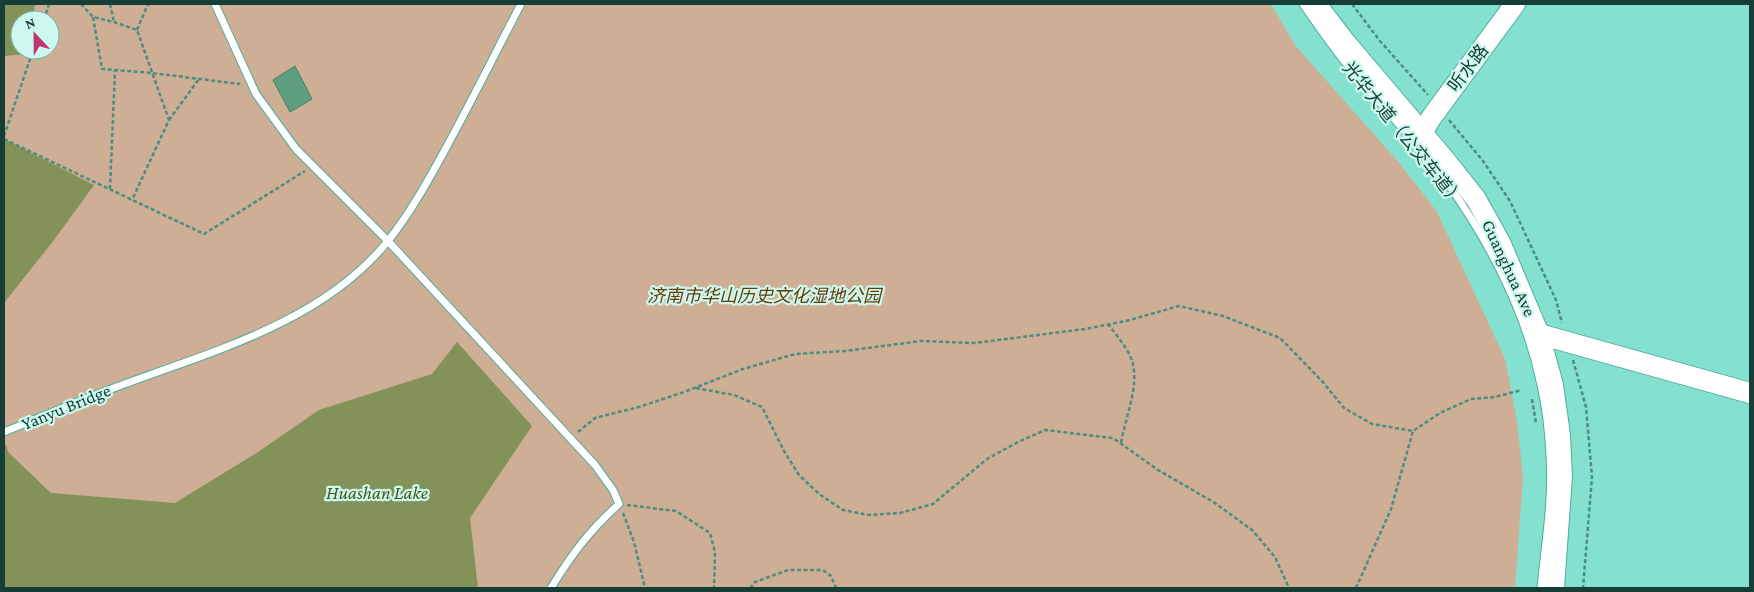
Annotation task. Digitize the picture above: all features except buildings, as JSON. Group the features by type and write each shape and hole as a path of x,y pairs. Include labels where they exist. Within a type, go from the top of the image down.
{"main road":[{"name":"Guanghua Ave","path":"1316,4 1346,44 1446,160 1476,199 1500,242 1539,334 1553,385 1562,476 1554,588"},
{"name":"听水路","path":"1422,133 1515,4"},
{"path":"1539,334 1750,393"}],"lane":[{"path":"215,4 256,94 296,149 388,241 596,465 613,490 619,504 594,527 568,560 551,588"},
{"name":"Yanyu Bridge","path":"4,432 271,328 330,295 363,268 388,241 423,190 521,4"},
{"name":"光华大道（公交车道）","path":"1303,4 1345,62 1396,119 1447,183 1479,230 1506,280 1534,355 1540,378 1549,448 1550,497 1541,588"}],"path":[{"path":"81,4 93,18 102,69 253,85"},
{"path":"110,4 114,22"},
{"path":"148,4 137,30 169,120"},
{"path":"93,18 114,22 137,30"},
{"path":"31,60 4,138 204,234 313,166"},
{"path":"110,189 115,70"},
{"path":"132,200 169,120 199,79"},
{"path":"570,438 595,418 695,388 743,369 795,354 845,351 921,341 974,343 1108,324 1179,306 1223,316 1280,338 1322,380 1344,408 1372,424 1413,431"},
{"path":"1108,324 1132,361 1134,382 1121,442"},
{"path":"695,388 734,395 762,407 784,451 799,475 819,494 843,510 868,515 900,513 933,504 987,459 1045,430 1113,438 1158,470 1215,503 1252,530 1275,557 1289,588"},
{"path":"1356,588 1390,509 1413,431 1440,413 1471,399 1495,397 1522,390"},
{"path":"1532,397 1537,430"},
{"path":"645,588 634,542 619,504 676,511 710,533 715,552 714,588"},
{"path":"750,588 755,582 788,570 823,570 831,576 836,588"}],"green space":[{"name":"济南市华山历史文化湿地公园","path":"4,4 1271,4 1295,45 1401,165 1437,212 1505,359 1517,421 1523,477 1515,588 4,588"}],"water":[{"path":"4,4 35,4 34,10 10,10 10,56 4,56"},
{"path":"4,139 94,185 54,240 4,303"},
{"name":"Huashan Lake","path":"457,342 532,426 470,518 478,588 4,588 4,441 9,453 51,493 175,503 258,452 319,410 432,374"}]}
